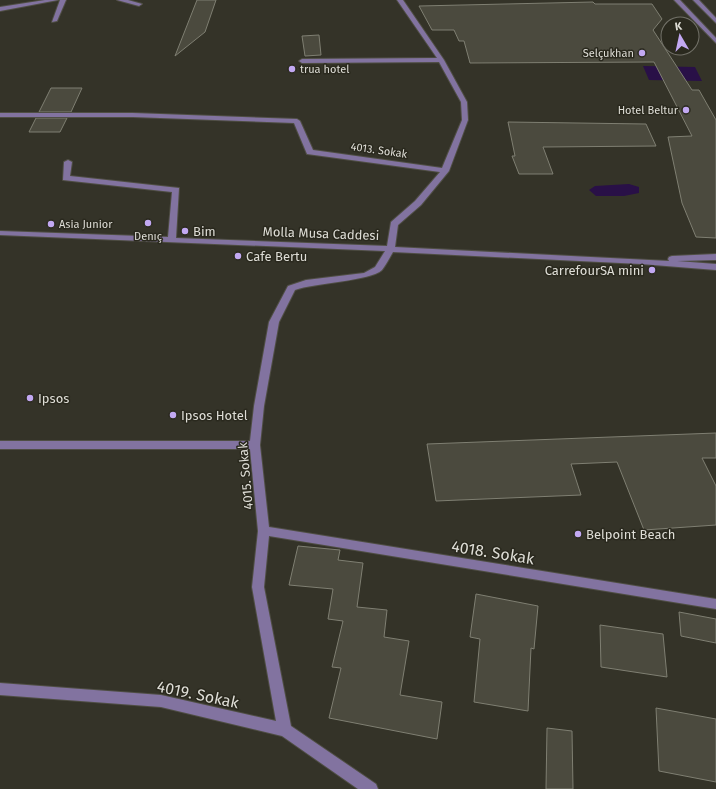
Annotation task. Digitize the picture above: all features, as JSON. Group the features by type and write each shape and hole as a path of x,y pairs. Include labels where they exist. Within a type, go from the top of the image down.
{"street":[{"path":"0,9 55,0"},
{"path":"54,21 63,0"},
{"path":"120,0 139,4"},
{"path":"678,0 716,41"},
{"path":"696,0 716,21"},
{"path":"391,248 394,224 418,202 445,171 465,120 464,102 441,60 401,1"},
{"path":"302,61 441,60"},
{"name":"4013. Sokak","path":"0,115 133,115 297,121 310,152 445,171"},
{"path":"68,162 66,178 176,190 172,240"},
{"name":"Molla Musa Caddesi","path":"0,233 391,248 641,261"},
{"name":"4015. Sokak","path":"285,730 258,587 264,531 255,445 259,406 274,322 291,288 306,283 366,275 378,269 391,248"},
{"path":"641,261 716,257"},
{"path":"641,261 716,267"},
{"path":"0,445 255,445"},
{"name":"4018. Sokak","path":"264,531 716,604"},
{"name":"4019. Sokak","path":"0,689 161,701 285,730 371,789"}],"shaded area":[{"path":"643,66 695,67 702,81 649,80"},
{"path":"629,184 639,187 639,193 624,196 596,196 589,190 595,186"}],"building":[{"path":"197,0 216,0 205,32 175,56"},
{"path":"593,2 595,4 652,4 660,16 660,21 653,30 660,41 660,56 670,56 692,90 699,90 716,120 716,238 696,237 682,203 668,137 692,136 654,62 470,63 464,41 459,41 454,30 432,30 419,6"},
{"path":"319,35 321,55 305,56 302,36"},
{"path":"51,88 82,88 71,112 39,112"},
{"path":"36,118 67,118 60,132 29,132"},
{"path":"508,122 646,124 656,146 543,147 553,174 519,174 512,156 515,156"},
{"path":"716,433 716,458 702,458 716,486 716,525 644,530 617,462 571,464 581,495 436,501 427,444"},
{"path":"298,546 340,550 338,560 363,563 357,607 387,610 384,637 409,641 400,695 442,702 437,739 329,718 341,668 332,667 343,621 328,619 333,589 289,585"},
{"path":"476,594 538,606 534,649 531,648 528,711 474,702 480,639 470,637"},
{"path":"679,612 716,619 716,643 681,636"},
{"path":"600,625 663,634 667,677 601,667"},
{"path":"656,708 716,719 716,782 659,771"},
{"path":"547,728 572,731 573,789 546,789"}],"place":[{"name":"Selçukhan","path":"642,53"},
{"name":"trua hotel","path":"292,69"},
{"name":"Hotel Beltur","path":"686,110"},
{"name":"Denıç","path":"148,223"},
{"name":"Asia Junior","path":"51,224"},
{"name":"Bim","path":"185,231"},
{"name":"Cafe Bertu","path":"238,256"},
{"name":"CarrefourSA mini","path":"652,270"},
{"name":"Ipsos","path":"30,398"},
{"name":"Ipsos Hotel","path":"173,415"},
{"name":"Belpoint Beach","path":"578,534"}]}
